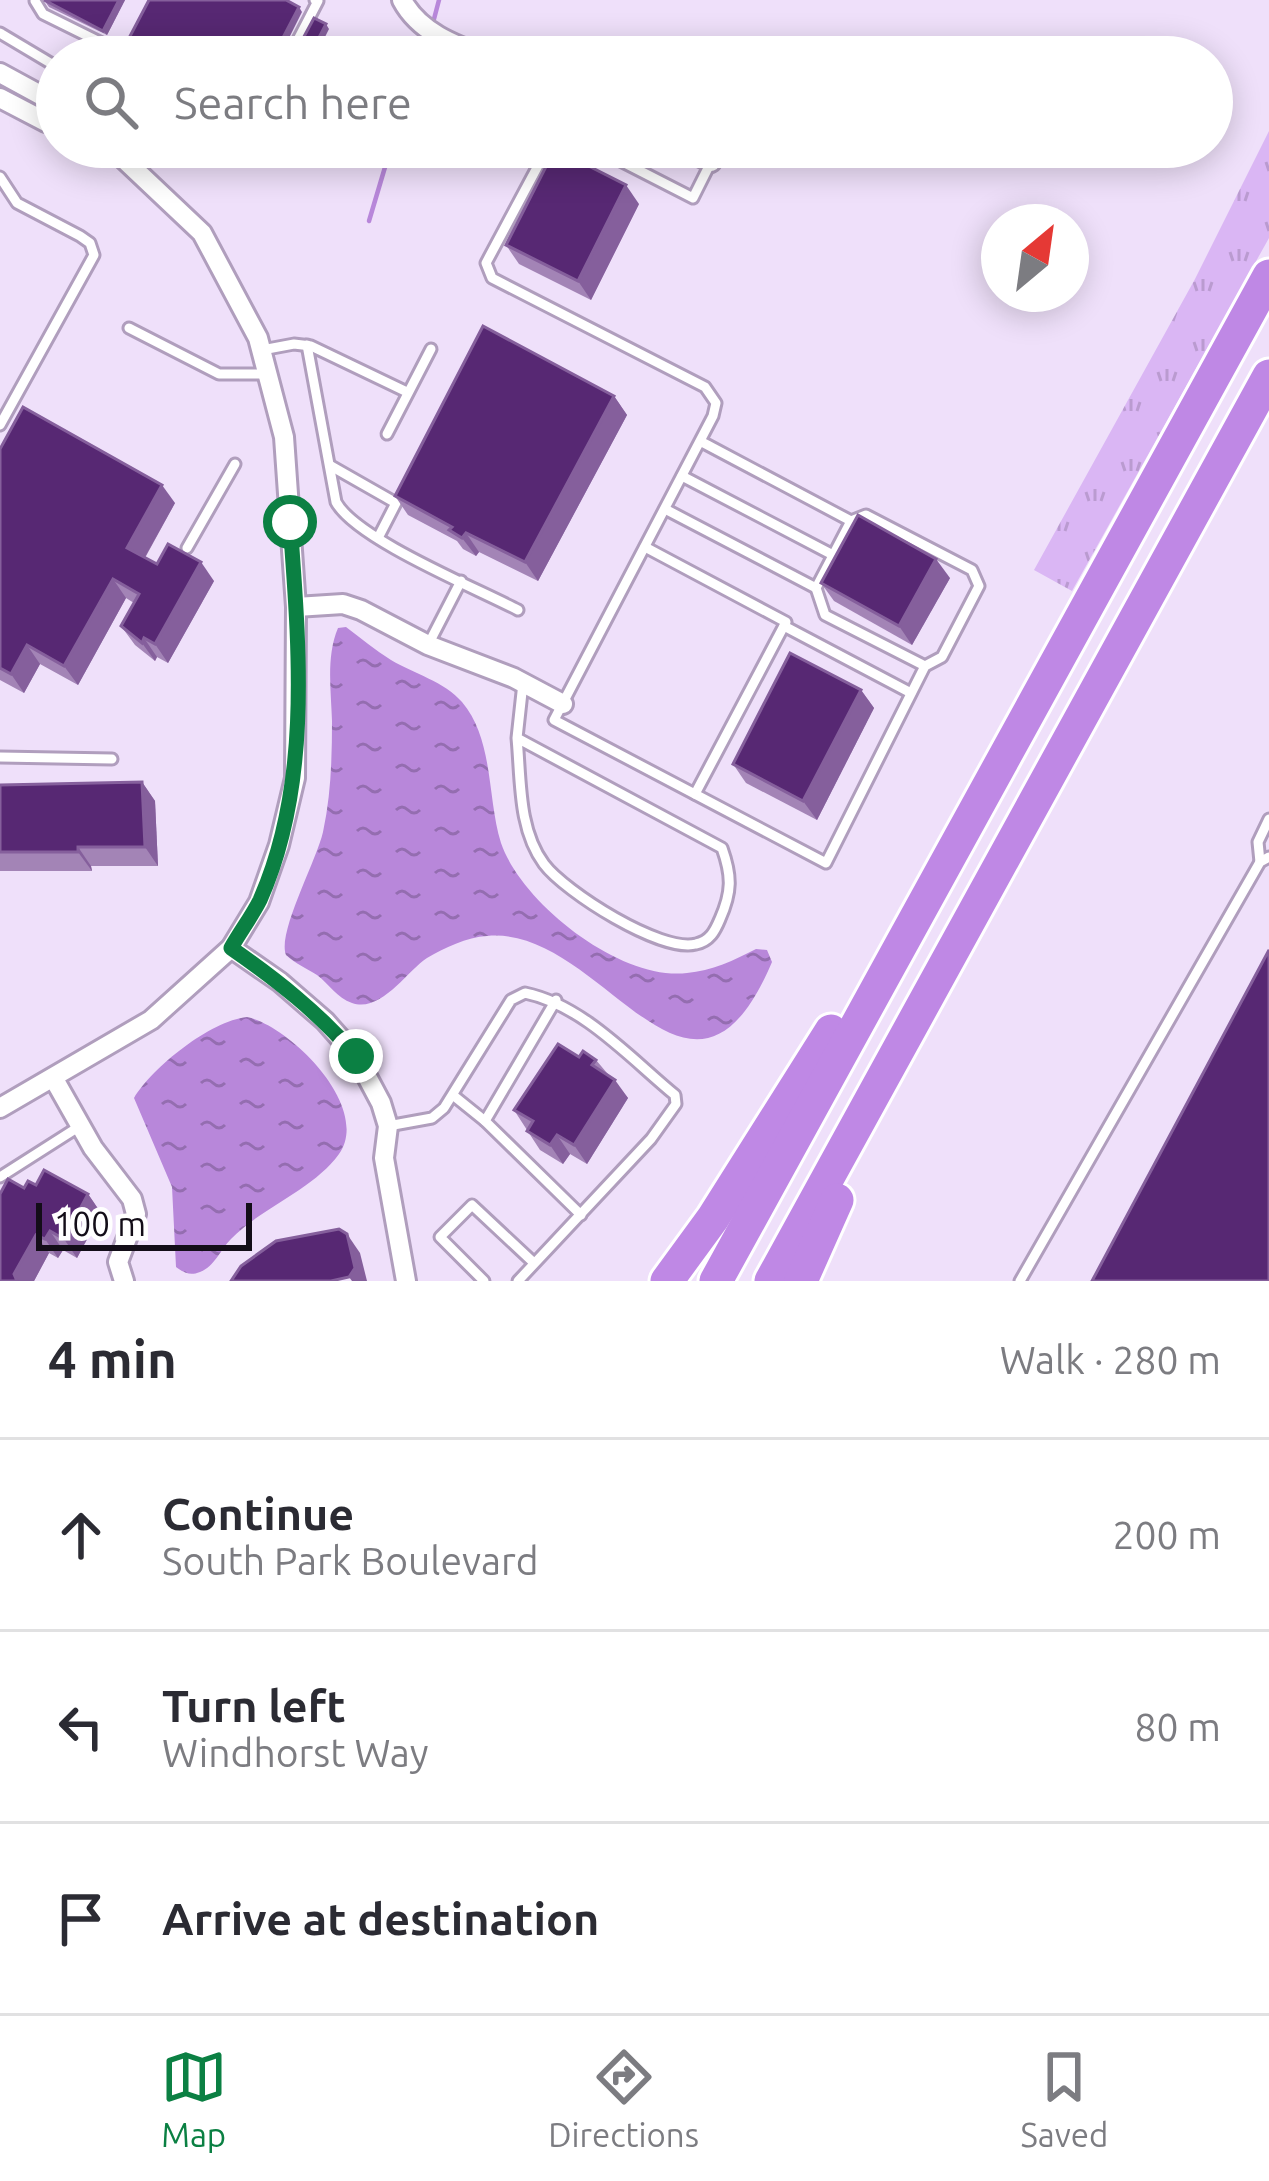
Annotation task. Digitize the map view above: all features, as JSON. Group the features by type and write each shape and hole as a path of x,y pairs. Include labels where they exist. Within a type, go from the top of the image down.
{"highway":[{"path":"716,1281 1269,276"},
{"path":"771,1281 1269,376"},
{"path":"668,1281 713,1218 805,1068 916,913"},
{"path":"801,1281 928,994"}],"street":[{"path":"402,0 412,18 443,36"},
{"path":"0,74 36,93"},
{"path":"0,98 36,117"},
{"path":"0,1108 151,1020 231,948 259,902 295,778 296,607 284,437 262,350 202,233 133,168"},
{"path":"296,607 343,604 563,704"},
{"path":"231,948 280,982 356,1056 388,1126 383,1159 410,1277"},
{"path":"53,1079 132,1199 136,1214 118,1262 124,1281"}],"lane":[{"path":"35,0 43,14 88,36"},
{"path":"300,36 315,0"},
{"path":"0,34 36,55"},
{"path":"536,168 485,262 492,278 706,387 716,403 554,720 826,863 925,666 942,657 979,586 972,571 866,515 851,520 816,588"},
{"path":"634,168 693,198 707,168"},
{"path":"0,177 16,203 80,236 90,243 94,256 0,425"},
{"path":"129,328 218,374 268,374"},
{"path":"262,350 307,345 407,392"},
{"path":"307,345 341,513 378,538 518,610"},
{"path":"387,434 431,349"},
{"path":"700,441 851,520"},
{"path":"188,548 235,464"},
{"path":"331,466 396,503 378,538"},
{"path":"682,476 833,555"},
{"path":"665,509 816,588 825,615 925,666"},
{"path":"645,547 786,622 695,794"},
{"path":"428,645 460,580"},
{"path":"784,626 911,693"},
{"path":"517,738 722,848 732,891 713,935 696,945 665,944 574,892 544,863 525,824 517,738 523,683"},
{"path":"0,757 112,760"},
{"path":"1020,1281 1265,859 1258,842 1269,819"},
{"path":"388,1126 432,1118 454,1096 511,1000 525,993 556,1000 580,1015 675,1095 676,1104 651,1138 518,1281"},
{"path":"485,1121 556,1000"},
{"path":"454,1096 581,1215"},
{"path":"0,1177 80,1126"},
{"path":"484,1281 440,1238 472,1205 534,1263"}],"green space":[{"path":"1269,131 1269,238 1072,591 1034,570 1195,279"}],"water":[{"path":"346,627 462,702 480,734 501,843 512,866 577,934 633,965 661,972 696,972 756,949 767,950 772,962 741,1016 709,1038 676,1035 642,1017 569,962 529,942 487,936 427,958 383,997 363,1005 342,998 286,955 287,931 326,818 332,749 331,662 338,628"},
{"path":"247,1017 284,1036 322,1071 345,1114 346,1135 339,1154 316,1178 243,1228 205,1270 187,1273 176,1267 172,1187 134,1098 184,1047 216,1027"}],"building":[{"path":"44,0 119,0 103,31"},
{"path":"149,0 286,0 299,7 284,36 130,36"},
{"path":"314,18 326,24 320,36 304,36"},
{"path":"545,168 592,168 626,185 578,281 506,245"},
{"path":"483,326 614,396 525,562 466,533 462,538 449,530 452,527 395,496"},
{"path":"23,407 162,485 127,548 157,564 168,544 201,562 155,644 144,638 142,643 121,626 139,594 113,579 64,666 27,645 11,674 0,668 0,449"},
{"path":"858,515 936,559 899,626 821,583"},
{"path":"790,653 861,690 803,801 733,764"},
{"path":"142,782 145,847 0,852 0,785"},
{"path":"1269,950 1269,1281 1092,1281"},
{"path":"558,1044 579,1057 583,1051 596,1060 592,1065 615,1080 574,1145 557,1135 550,1145 527,1131 533,1121 514,1110"},
{"path":"44,1170 88,1194 64,1239 50,1231 45,1239 36,1235 14,1274 17,1281 0,1281 0,1194 8,1179 24,1188 28,1181 36,1185"},
{"path":"339,1229 347,1234 355,1268 349,1277 231,1281 241,1266 276,1241"}],"waterway":[{"path":"434,19 439,0"},
{"path":"369,221 385,168"}],"route":[{"path":"290,522 296,607 295,778 259,902 231,948 280,982 356,1056"}]}
